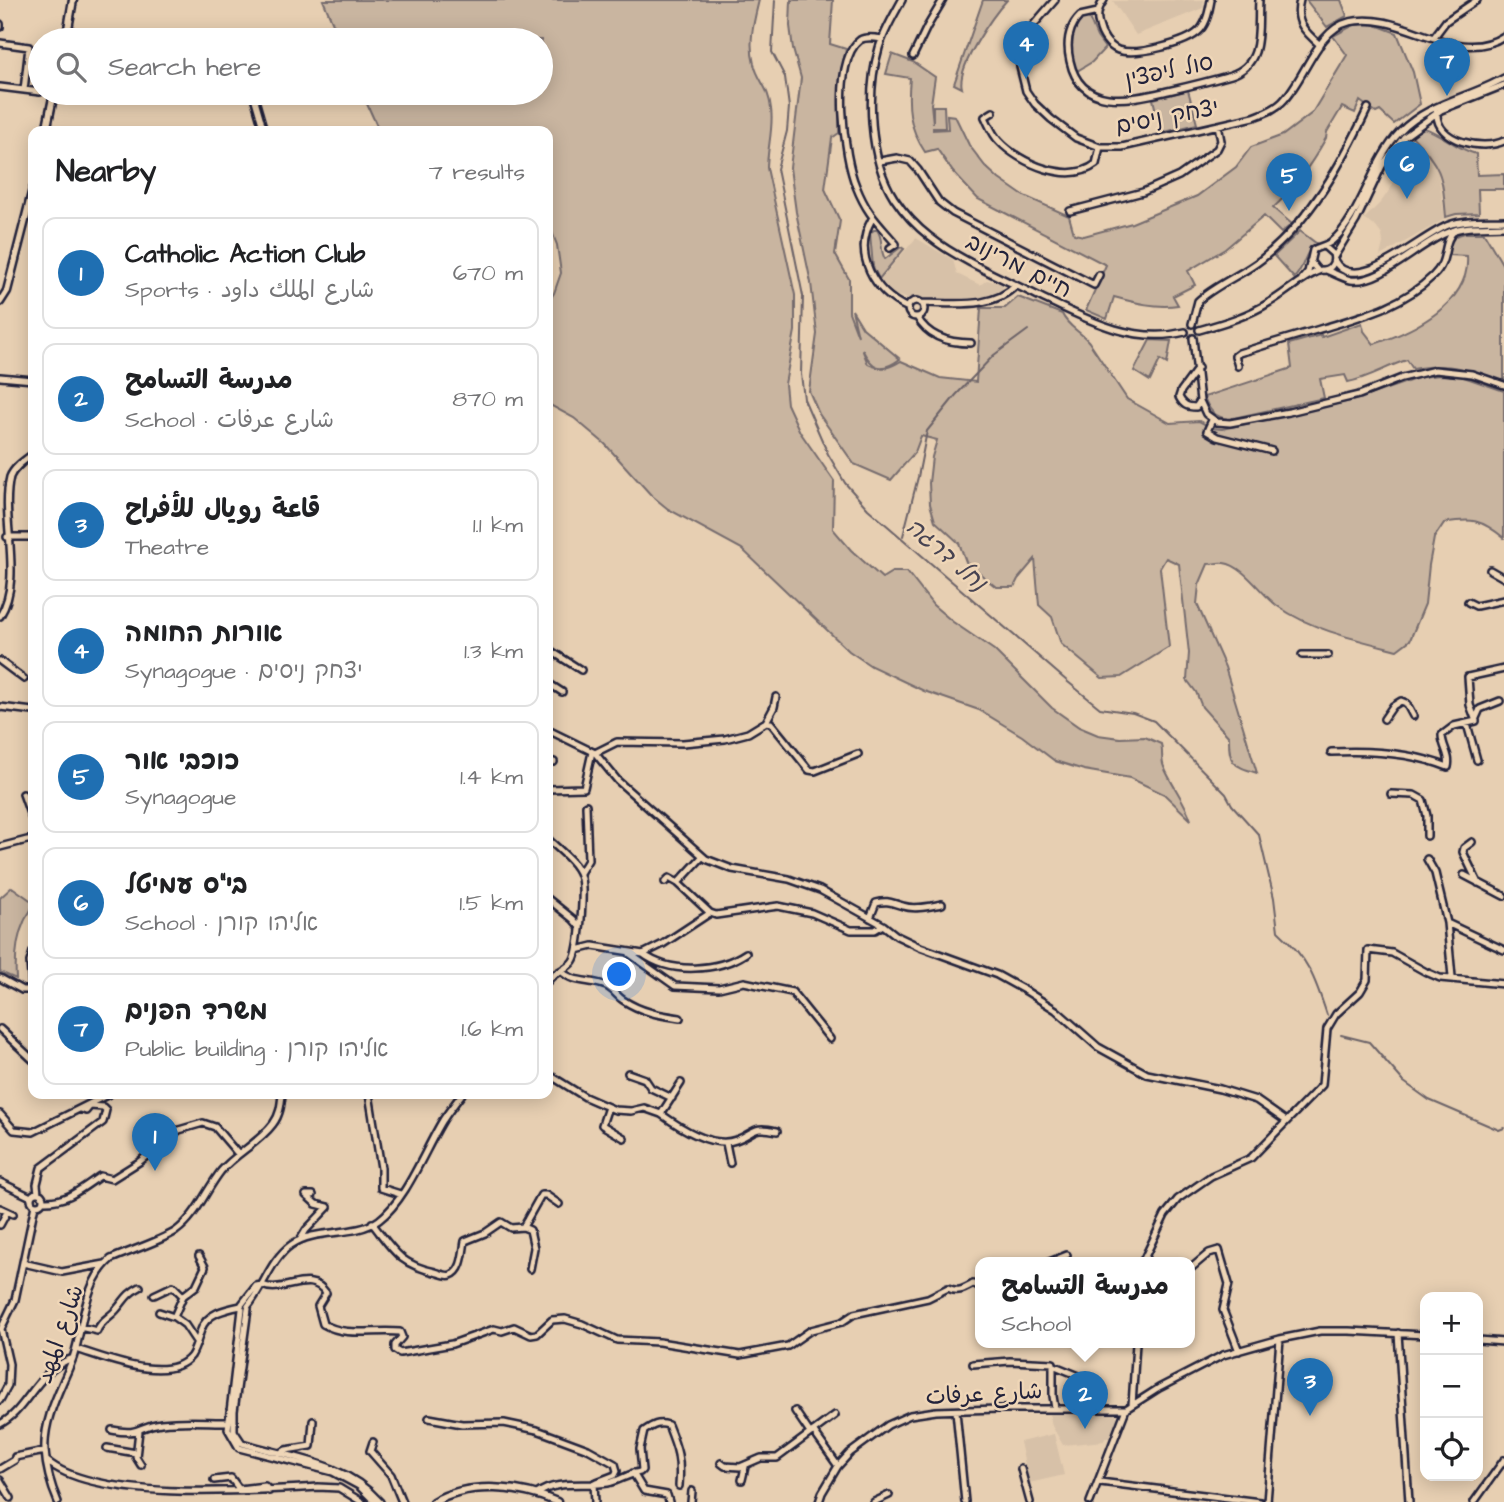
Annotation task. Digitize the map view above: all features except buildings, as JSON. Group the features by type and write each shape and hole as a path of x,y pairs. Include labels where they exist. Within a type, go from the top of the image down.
{"main road":[{"path":"68,28 74,0"},
{"path":"47,126 51,105"},
{"path":"0,302 28,206"},
{"path":"433,1502 461,1491 488,1488 537,1494 557,1502"}],"street":[{"name":"חיים מרינוב","path":"902,0 882,39 876,63 872,108 874,138 887,185 894,198 925,232 947,248 1083,318 1115,330 1149,335 1185,332"},
{"path":"913,56 943,0"},
{"name":"יצחק ניסים","path":"1055,0 1023,37 1019,59 1023,83 1035,104 1051,119 1076,138 1100,147 1135,145 1254,117 1276,107 1292,91 1320,45 1334,29 1344,23 1384,23 1474,47 1489,44 1504,36"},
{"path":"1104,0 1098,12 1101,34 1112,46 1122,51 1143,50 1182,41 1197,33 1205,22 1210,0"},
{"name":"סול ליפצין","path":"1098,12 1080,16 1072,26 1068,42 1070,64 1079,81 1094,93 1114,100 1128,100 1221,78 1245,69 1254,57 1258,45 1259,0"},
{"path":"1300,0 1300,24 1320,45"},
{"path":"1434,37 1446,21 1477,0"},
{"path":"882,39 860,40 848,59 842,86 844,137 849,168 872,219 896,244 890,248"},
{"path":"0,43 28,47"},
{"path":"24,90 28,56"},
{"path":"1199,330 1252,313 1302,279 1308,272 1313,250 1331,243 1342,230 1384,153 1405,127 1437,104 1504,78"},
{"path":"1302,279 1331,267 1382,166 1409,131 1437,112 1504,85"},
{"path":"0,87 28,90"},
{"path":"256,105 263,126"},
{"path":"1193,338 1188,337 1185,332 1187,326 1192,324 1198,301 1263,258 1306,214 1334,173 1367,108"},
{"path":"993,112 985,117 996,138 1017,156 1037,166 1059,171 1086,169 1096,164 1100,147"},
{"path":"1437,112 1440,126 1452,137 1479,146 1504,141"},
{"path":"1070,211 1143,192 1179,176 1217,149 1221,141 1218,125"},
{"path":"880,160 897,158 913,163 939,202 962,219 1094,285 1099,275"},
{"path":"872,219 864,243 869,271 886,295 908,308 910,315 917,317 926,329 943,340 971,343"},
{"path":"1320,246 1329,248 1343,270 1364,273 1425,236 1449,225 1464,221 1504,219"},
{"path":"1310,258 1312,265 1323,270 1347,279 1365,279 1383,271 1433,239 1455,230 1504,226"},
{"path":"1238,366 1235,356 1240,353 1378,311 1402,300 1435,274 1443,263 1447,239 1455,230"},
{"path":"1433,239 1442,243 1446,253"},
{"path":"908,308 915,302 992,300 1008,294 1016,285"},
{"path":"917,317 924,311 922,303"},
{"path":"1192,324 1199,330"},
{"path":"1193,338 1198,335 1199,330"},
{"path":"1193,338 1200,401 1212,419 1230,423 1359,395 1402,378 1435,370 1472,374 1504,385"},
{"path":"1198,368 1179,397 1190,407 1196,407 1200,401"},
{"path":"0,377 28,380"},
{"path":"1212,419 1207,431 1217,438 1272,451"},
{"path":"0,616 5,608 8,588 6,501 11,476 28,459"},
{"path":"7,537 28,537"},
{"path":"1490,570 1504,578"},
{"path":"1468,602 1476,606 1504,600"},
{"path":"553,652 581,670"},
{"path":"1302,655 1328,655"},
{"path":"0,661 24,679"},
{"path":"1476,721 1470,705 1468,677 1504,669"},
{"path":"553,686 562,692"},
{"path":"594,752 617,742 683,743 737,737 766,722 776,697"},
{"path":"1384,719 1393,706 1401,701 1406,703 1413,716"},
{"path":"1476,721 1480,709 1500,701"},
{"path":"0,707 28,710"},
{"path":"1331,752 1388,752 1448,767 1449,758 1443,744 1443,735 1454,726 1476,721"},
{"path":"766,722 771,723 809,770 816,771 858,754"},
{"path":"1467,724 1477,760"},
{"path":"553,732 594,752 618,780 702,857 732,869 789,878 820,890 883,925 897,936 997,975 1026,991 1056,1010 1098,1047 1147,1074 1220,1088 1256,1100 1286,1121"},
{"path":"553,789 584,788 594,752"},
{"path":"1391,793 1414,795 1423,800 1427,816 1427,836"},
{"path":"23,794 28,808"},
{"path":"580,873 588,860 586,805"},
{"path":"0,847 28,839"},
{"path":"1472,842 1463,852 1479,883"},
{"path":"553,844 580,873 582,888 580,939 575,960 567,968 553,974"},
{"path":"678,883 702,857"},
{"path":"1427,859 1435,873 1447,923 1452,978"},
{"path":"1464,875 1504,896"},
{"path":"665,882 668,878 678,883 710,914"},
{"path":"870,918 876,903 890,900 904,907 922,908 942,904"},
{"path":"553,903 579,926"},
{"path":"577,950 593,946 643,954 710,914 778,906 812,913 851,930 875,930 883,925"},
{"path":"1447,923 1504,950"},
{"path":"1145,1257 1165,1215 1178,1199 1210,1176 1251,1158 1322,1085 1327,1029 1336,1014 1360,992 1367,980 1368,950 1392,953 1440,978 1504,984"},
{"path":"643,954 655,961 689,968 726,964 746,953"},
{"path":"630,954 675,986 719,988 744,982 792,992 830,1039"},
{"path":"561,971 566,976 586,983 611,988 619,998 637,1009 680,1018"},
{"path":"0,978 22,990 28,990"},
{"path":"0,1029 28,1054"},
{"path":"628,1073 645,1079 651,1088 672,1098"},
{"path":"553,1077 585,1097 615,1110 645,1108 661,1114 696,1136 726,1143 755,1129 776,1130"},
{"path":"661,1114 681,1083"},
{"path":"0,1114 14,1130 33,1132 100,1099"},
{"name":"شارع المهد","path":"58,1502 50,1482 45,1451 51,1411 76,1349 87,1297 105,1264 177,1231 222,1170 276,1121 282,1099"},
{"path":"370,1099 381,1168 381,1188 400,1194"},
{"path":"262,1285 286,1249 300,1240 372,1223 386,1213 414,1175 443,1120 458,1099"},
{"path":"81,1109 86,1111 90,1106 103,1107 107,1116 103,1122 41,1168 37,1184 38,1193 43,1200 54,1201 70,1197 100,1176 112,1179 139,1162 179,1130 203,1123 215,1127 238,1154"},
{"path":"608,1107 602,1125 624,1138"},
{"path":"726,1143 730,1163"},
{"path":"0,1182 31,1197 35,1205 15,1300 1,1329 9,1364 8,1385 0,1400"},
{"path":"31,1197 38,1193"},
{"path":"300,1240 328,1207 316,1204 306,1195 313,1195"},
{"path":"523,1227 541,1195 546,1195 559,1204"},
{"path":"35,1205 39,1205 43,1200"},
{"path":"0,1208 10,1213 0,1225"},
{"path":"372,1223 400,1259 422,1270 448,1276 453,1274 463,1259 466,1241 501,1222 511,1228 523,1227 530,1230 534,1248 530,1269"},
{"path":"1195,1265 1209,1253 1219,1250 1228,1284 1223,1310 1239,1350"},
{"path":"1062,1257 1067,1255"},
{"path":"174,1317 183,1296 196,1286 205,1267 199,1256"},
{"path":"23,1263 62,1272 105,1264"},
{"path":"377,1502 361,1484 339,1470 278,1455 242,1443 236,1436 230,1424 229,1411 244,1307 256,1286 284,1286 302,1281 319,1285 326,1293 318,1306 323,1324 354,1334 400,1332 402,1337 395,1350 400,1353 452,1344 494,1329 502,1331 514,1327 531,1335 537,1334 552,1320 565,1319 617,1340 659,1342 740,1354 788,1346 811,1330 842,1322 854,1314 975,1285"},
{"path":"154,1295 173,1286 183,1296"},
{"path":"80,1327 97,1331 103,1320 114,1312 126,1296 140,1287"},
{"path":"76,1349 147,1370 166,1369 187,1359 209,1317 244,1307"},
{"path":"230,1424 244,1307"},
{"path":"159,1312 174,1317 185,1325 197,1343"},
{"path":"1129,1407 1200,1366 1239,1350 1280,1339 1320,1331 1420,1335"},
{"path":"1398,1333 1409,1502"},
{"path":"1267,1502 1280,1339"},
{"path":"1483,1340 1504,1342"},
{"path":"1090,1502 1129,1407 1135,1348"},
{"path":"0,1424 11,1418 39,1380 63,1361 73,1358"},
{"path":"973,1364 1049,1361 1088,1380"},
{"path":"1055,1366 1055,1408"},
{"name":"شارع عرفات","path":"819,1502 838,1466 868,1437 888,1424 910,1415 956,1411 1129,1407"},
{"path":"212,1422 222,1419 229,1411"},
{"path":"795,1411 838,1466"},
{"path":"956,1411 965,1502"},
{"path":"721,1463 732,1468 745,1466 761,1458 776,1458 835,1415"},
{"path":"429,1418 462,1424 504,1423 563,1439 615,1464 615,1475 594,1483"},
{"path":"278,1455 311,1446 313,1421"},
{"path":"112,1430 127,1433 163,1422 230,1424"},
{"path":"537,1494 561,1486 609,1483 642,1470 640,1450 644,1431 655,1424 668,1425 681,1461 679,1486"},
{"path":"139,1431 136,1453 141,1465"},
{"path":"373,1442 370,1451 391,1475 402,1502"},
{"path":"107,1448 136,1453"},
{"path":"0,1469 15,1460 15,1457 45,1451"},
{"path":"1474,1502 1504,1460"},
{"path":"47,1461 60,1473 80,1482 134,1494 185,1498 339,1488 362,1502"},
{"path":"742,1480 745,1466"},
{"path":"1021,1469 1030,1502"},
{"path":"1496,1471 1504,1471"},
{"path":"633,1473 644,1491 663,1493 667,1495 668,1502"},
{"path":"214,1480 230,1478 239,1489 265,1486 269,1491"},
{"path":"0,1480 11,1498"},
{"path":"1100,1482 1235,1501 1260,1502"},
{"path":"594,1483 595,1502"},
{"path":"691,1502 692,1491"},
{"path":"874,1502 889,1495"}],"shaded area":[{"path":"323,0 759,0 752,32 752,56 770,101 772,123 767,168 795,295 795,331 785,384 787,404 800,432 834,481 833,529 851,550 882,578 892,572 907,572 933,605 994,650 1052,708 1079,727 1098,735 1145,737 1161,744 1164,767 1191,820 1164,794 1130,778 1084,770 1055,761 1022,736 979,710 924,691 871,666 849,651 742,549 668,509 651,495 605,444 574,418 553,407 553,294 561,273 553,235 553,126 377,126 367,105 553,105 553,28 335,28"},
{"path":"791,0 833,0 830,44 846,49 840,79 839,133 832,138 825,189 840,221 835,254 849,279 849,312 858,336 852,310 863,328 900,359 887,366 878,367 869,361 862,349 868,364 877,367 885,368 901,361 940,378 976,382 981,308 1005,308 1018,297 1062,314 1089,342 1127,399 1170,423 1199,421 1212,428 1222,429 1355,400 1421,377 1440,375 1461,376 1504,391 1504,538 1476,521 1444,523 1434,538 1425,604 1410,640 1397,650 1306,622 1279,607 1232,565 1208,564 1199,585 1197,604 1225,667 1257,773 1234,762 1230,753 1229,737 1202,707 1187,680 1189,653 1179,564 1166,558 1160,568 1169,647 1121,677 1102,678 1061,644 1052,617 1039,605 1035,559 1014,587 996,587 966,562 959,543 935,521 930,504 929,483 937,440 921,436 915,452 891,480 854,464 819,414 809,391 817,334 811,283 790,168 801,78 790,26"},
{"path":"983,0 1007,0 993,17 970,55 962,79 962,88 954,84"},
{"path":"1204,0 1203,8 1136,35 1113,1"},
{"path":"1306,0 1341,0 1347,16 1327,27"},
{"path":"1083,18 1089,18 1105,48 1092,62 1077,71 1072,43 1075,30"},
{"path":"1373,24 1397,33 1413,72 1420,104 1394,124 1380,111 1376,113 1360,101 1355,113 1342,107 1309,166 1273,208 1292,224 1281,233 1264,216 1225,249 1188,271 1195,285 1173,296 1178,305 1138,303 1114,297 1107,319 1086,310 1106,265 978,199 953,172 937,149 925,152 915,134 910,117 910,78 886,74 892,54 913,62 935,77 931,104 933,123 933,106 944,106 945,128 933,130 948,129 947,115 955,116 969,145 985,166 1022,195 1069,216 1074,234 1084,236 1132,223 1197,196 1236,167 1251,147 1283,135 1312,113 1347,55 1333,36 1354,25"},
{"path":"1188,90 1197,124 1161,133 1153,99"},
{"path":"1424,128 1476,154 1477,175 1504,174 1504,189 1478,189 1479,213 1446,217 1439,172 1411,135"},
{"path":"1411,139 1438,172 1445,219 1380,256 1382,235 1364,219 1393,185 1391,167"},
{"path":"874,230 879,233 885,259 901,247 904,249 879,279 873,267 870,233"},
{"path":"1300,231 1317,244 1309,251 1294,278 1274,256"},
{"path":"1465,233 1484,233 1504,267 1504,382 1460,368 1439,366 1413,369 1407,360 1348,382 1345,375 1320,379 1324,398 1229,419 1219,417 1210,409 1204,397 1292,368 1289,344 1321,335 1322,337 1362,323 1364,331 1374,344 1421,324 1449,302 1459,288 1466,273 1467,256 1449,255 1448,241"},
{"path":"916,238 953,260 957,274 980,285 987,280 1002,284 1003,290 987,298 906,298 895,295 880,280"},
{"path":"1150,340 1171,341 1167,364 1160,360 1150,381 1134,371"},
{"path":"12,887 28,898 28,914 19,936 16,979 0,972 0,898"},
{"path":"1049,1412 1114,1412 1119,1420 1112,1438 1063,1445 1052,1426"},
{"path":"1054,1434 1064,1475 1029,1483 1020,1442"}],"waterway":[{"name":"נחל דרגה","path":"775,0 772,52 785,77 789,107 787,131 777,169 803,296 801,374 804,399 828,454 845,483 868,509 1068,682 1100,708 1133,713 1154,721 1226,794 1232,805 1259,835 1274,898 1278,931 1304,960 1327,1015"},
{"path":"903,536 927,431 994,355 1028,330"},
{"name":"נחל דרגה","path":"1341,1035 1369,1042 1404,1082 1429,1100 1499,1130 1504,1128"}],"place":[{"name":"אורות החומה","path":"1026,79"},
{"name":"משרד הפנים","path":"1447,96"},
{"name":"בי\"ס עמיטל","path":"1407,199"},
{"name":"כוכבי אור","path":"1289,211"},
{"name":"Catholic Action Club","path":"155,1171"},
{"name":"قاعة رويال للأفراح","path":"1310,1416"},
{"name":"مدرسة التسامح","path":"1085,1429"}]}
